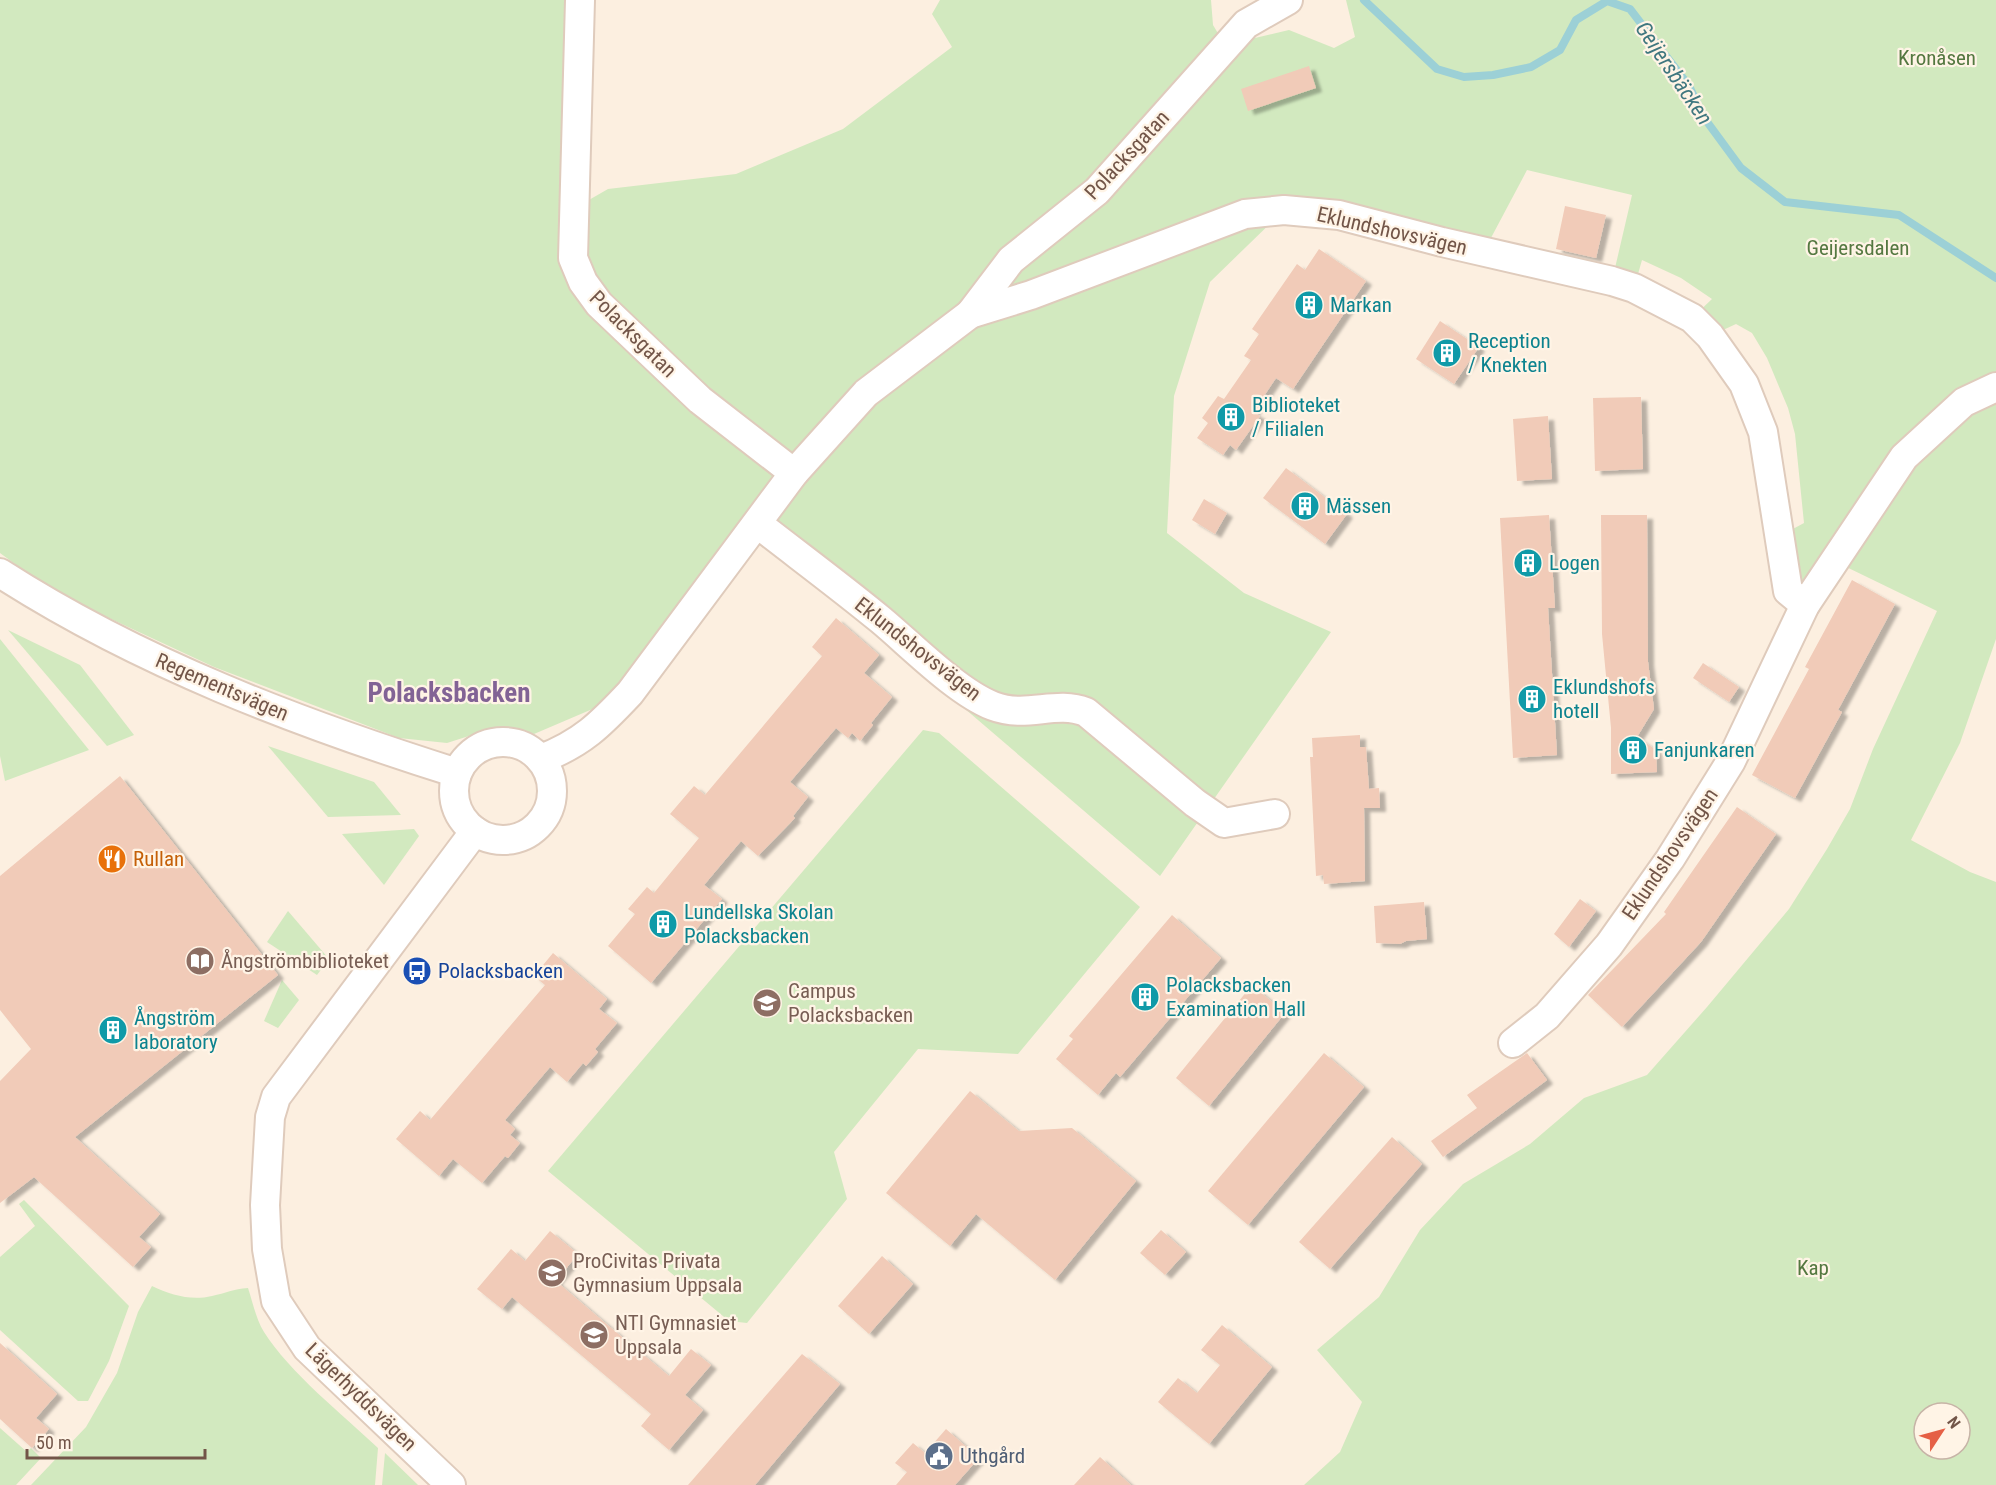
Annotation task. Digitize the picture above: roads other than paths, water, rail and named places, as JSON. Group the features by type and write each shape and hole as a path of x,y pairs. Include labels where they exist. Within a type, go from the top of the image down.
{"street":[{"name":"Polacksgatan","path":"580,0 573,258 583,282 599,304 700,400 794,473"},
{"name":"Polacksgatan","path":"970,314 1011,260 1097,191 1246,24 1288,0"},
{"name":"Eklundshovsvägen","path":"541,759 571,748 616,708 758,524 794,473 866,393 970,314 1031,295 1245,214 1284,210 1340,215 1634,288 1692,318 1710,336 1744,384 1763,432 1788,591 1805,605"},
{"name":"Eklundshovsvägen","path":"1513,1043 1547,1016 1609,945 1670,859 1731,761 1805,605 1904,457 1964,402 1996,387"},
{"name":"Eklundshovsvägen","path":"758,524 881,620 950,679 992,706 1028,713 1070,706 1086,712 1195,803 1224,823 1275,814"},
{"name":"Regementsvägen","path":"0,573 53,607 135,650 316,726 457,773"},
{"path":"498,742 510,742 527,747 541,759 552,781 552,798 548,812 538,826 525,835 508,840 490,838 474,831 463,819 456,804 457,773 467,757 481,747 498,742"},
{"name":"Lägerhyddsvägen","path":"452,1485 307,1348 276,1301 267,1249 266,1160 270,1117 276,1097 474,831"}],"waterway":[{"name":"Geijersbäcken","path":"1364,0 1437,69 1464,77 1493,75 1531,67 1560,50 1576,20 1607,1 1630,9 1689,86 1705,119 1741,168 1785,202 1899,215 1996,278"}],"place":[{"name":"Markan","path":"1309,305"},
{"name":"Reception / Knekten","path":"1447,353"},
{"name":"Biblioteket / Filialen","path":"1231,417"},
{"name":"Mässen","path":"1305,506"},
{"name":"Logen","path":"1528,563"},
{"name":"Eklundshofs hotell","path":"1532,699"},
{"name":"Fanjunkaren","path":"1633,750"},
{"name":"Rullan","path":"112,859"},
{"name":"Lundellska Skolan Polacksbacken","path":"663,924"},
{"name":"Ångströmbiblioteket","path":"200,961"},
{"name":"Polacksbacken","path":"417,971"},
{"name":"Polacksbacken Examination Hall","path":"1145,997"},
{"name":"Campus Polacksbacken","path":"767,1003"},
{"name":"Ångström laboratory","path":"113,1030"},
{"name":"ProCivitas Privata Gymnasium Uppsala","path":"552,1273"},
{"name":"NTI Gymnasiet Uppsala","path":"594,1335"},
{"name":"Uthgård","path":"939,1456"}],"district":[{"name":"Polacksbacken","path":"449,693"}],"park label":[{"name":"Kronåsen","path":"1937,58"},
{"name":"Geijersdalen","path":"1858,248"},
{"name":"Kap","path":"1813,1268"}]}
